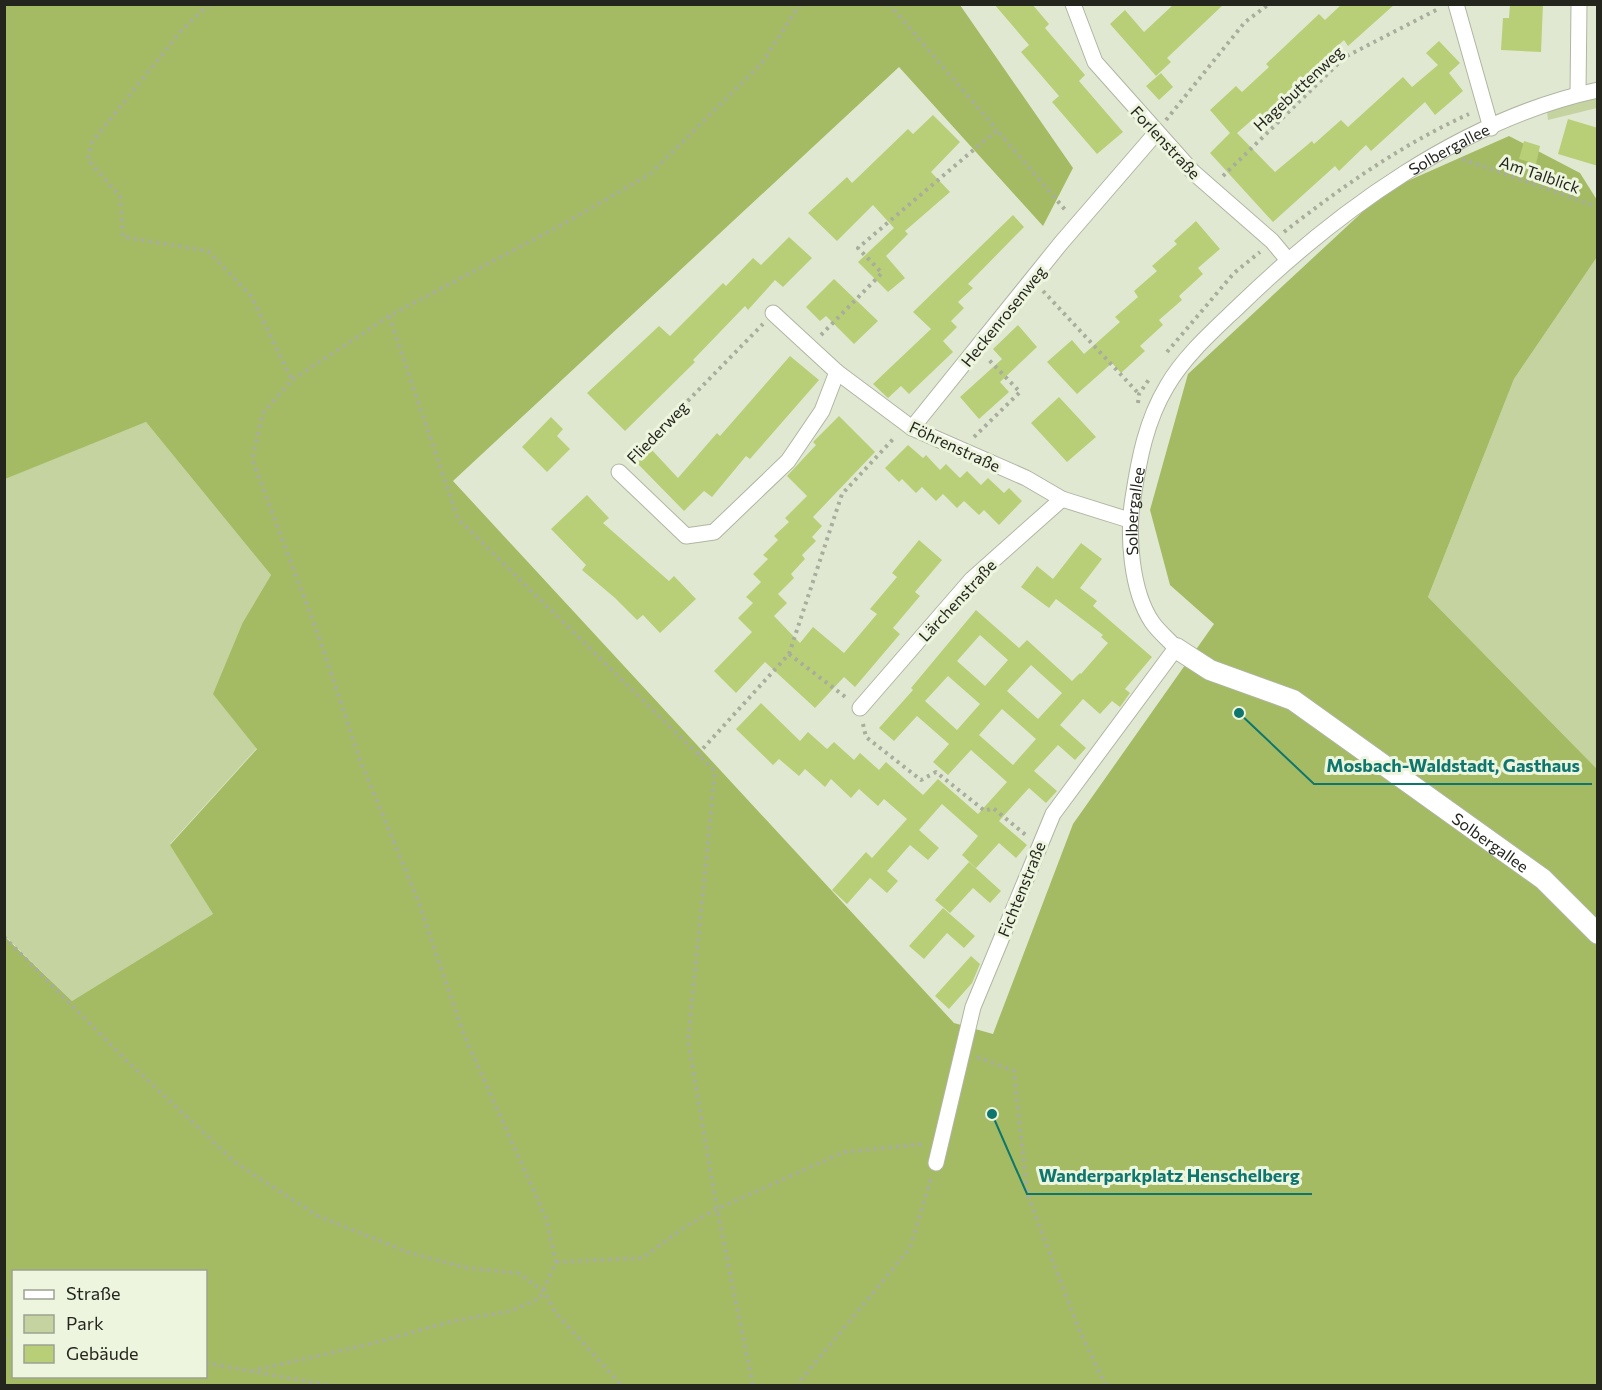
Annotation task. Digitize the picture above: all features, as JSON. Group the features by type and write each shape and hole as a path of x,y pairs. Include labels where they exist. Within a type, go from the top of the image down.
{"street":[{"name":"Forlenstraße","path":"1073,4 1095,62 1156,133 1209,188 1272,241 1287,259"},
{"path":"1456,4 1491,128"},
{"path":"1578,94 1579,4"},
{"name":"Solbergallee","path":"1598,90 1546,103 1441,152 1360,203 1287,259 1205,338 1167,385 1148,425 1138,464 1129,520 1135,580 1151,621 1176,648 1210,670 1293,700 1543,879 1598,934"},
{"name":"Heckenrosenweg","path":"912,428 1077,225 1156,133"},
{"name":"Föhrenstraße","path":"773,313 837,372 912,428 1026,478 1062,499 1129,520"},
{"name":"Fliederweg","path":"619,472 686,536 714,532 788,461 822,411 837,372"},
{"name":"Lärchenstraße","path":"860,708 972,579 1062,499"},
{"name":"Fichtenstraße","path":"936,1163 973,1007 1053,814 1176,648"}],"path":[{"path":"209,4 181,31 92,142 88,160 120,196 123,237 208,251 251,296 292,380"},
{"path":"251,1371 374,1343 453,1321 511,1311 540,1298 556,1262 546,1218 464,1035 417,898 360,760 319,637 252,459 263,413 292,380 389,316 567,222 650,174 762,63 800,4"},
{"path":"889,4 1077,225"},
{"path":"1156,133 1245,22 1269,4"},
{"name":"Hagebuttenweg","path":"1209,188 1346,57 1446,4"},
{"path":"810,346 882,273 858,248 997,130"},
{"name":"Am Talblick","path":"1441,152 1598,207"},
{"path":"1032,280 1139,394"},
{"name":"Fliederweg","path":"619,472 773,313"},
{"path":"389,316 458,519 715,771 688,1041 717,1209 753,1386"},
{"path":"960,450 1020,392 977,347"},
{"path":"698,754 789,654 842,494 894,438 912,428"},
{"path":"789,654 860,708 866,737 921,780 936,772 985,811 993,808 1039,846"},
{"path":"4,937 125,1059 236,1163 318,1216 410,1253 467,1268 518,1273 544,1291 555,1312 622,1386"},
{"path":"962,1051 1014,1071 1027,1193 1078,1326 1106,1386"},
{"path":"556,1262 642,1258 688,1225 717,1209 844,1152 941,1142"},
{"path":"796,1386 910,1248 936,1163"},
{"path":"207,1363 333,1386"}],"green space":[{"path":"5,5 960,5 1073,168 1043,226 899,67 453,481 954,1023 993,1034 1073,824 1214,624 1170,585 1150,510 1188,374 1385,191 1509,136 1580,173 1597,200 1597,257 1514,379 1428,597 1597,769 1597,1385 5,1385 4,936 72,1001 213,914 170,845 257,749 213,694 243,622 271,575 146,422 5,479"},
{"path":"1597,90 1597,108 1548,120 1546,103"},
{"path":"1597,257 1597,769 1428,597 1514,379"},
{"path":"146,422 271,575 243,622 257,748 170,844 213,914 72,1001 5,936 4,479"}],"building":[{"path":"994,4 1032,4 1049,24 1045,28 1085,75 1079,81 1123,132 1097,154 1052,102 1059,96 1021,52 1029,45"},
{"path":"1174,4 1224,4 1167,58 1171,62 1156,76 1110,24 1125,10 1144,32"},
{"path":"1342,4 1395,4 1348,46 1344,40 1290,90 1293,93 1266,119 1260,113 1237,133 1275,172 1312,141 1314,144 1341,120 1348,127 1403,77 1412,87 1438,65 1426,53 1439,41 1460,63 1449,73 1463,91 1435,115 1425,102 1371,151 1366,145 1339,171 1335,166 1273,222 1210,153 1230,133 1210,110 1236,86 1242,92 1269,67 1266,64 1319,14 1325,20"},
{"path":"1510,4 1543,4 1541,52 1501,50 1503,18 1509,18"},
{"path":"1161,73 1173,87 1159,100 1146,86"},
{"path":"933,115 960,142 931,172 950,192 905,231 908,234 886,256 905,278 888,292 858,262 894,228 873,205 837,241 808,213 847,177 852,183 908,129 913,134"},
{"path":"1568,119 1598,128 1598,166 1558,154"},
{"path":"1524,141 1540,146 1536,164 1519,159"},
{"path":"1013,215 1024,227 968,284 973,288 958,302 964,308 951,321 957,327 943,341 953,352 909,394 901,386 888,398 873,384 931,329 913,312"},
{"path":"1196,221 1220,249 1198,268 1203,274 1179,296 1182,300 1159,320 1163,325 1140,346 1145,351 1121,373 1112,363 1077,394 1047,362 1072,340 1084,354 1120,322 1115,317 1138,297 1134,291 1157,271 1152,266 1177,244 1174,241"},
{"path":"789,237 812,258 783,287 775,280 748,310 745,306 693,360 695,362 625,431 587,393 659,326 670,336 723,283 726,286 753,258 761,265"},
{"path":"834,279 878,321 854,344 826,316 820,321 806,307"},
{"path":"1018,325 1037,347 1000,382 1009,392 979,419 960,397 1002,359 993,349"},
{"path":"790,356 819,380 750,459 746,456 712,497 704,491 684,511 637,463 651,449 678,478 717,433 720,436"},
{"path":"1059,397 1096,437 1067,462 1031,423"},
{"path":"839,416 875,452 813,517 822,526 812,537 816,541 802,555 805,559 791,574 794,578 778,594 787,603 774,616 800,643 813,627 844,653 877,614 870,609 897,577 892,573 919,540 942,560 915,592 920,596 893,628 900,634 855,687 844,677 815,708 765,662 736,693 714,671 752,632 738,618 753,603 746,597 761,582 753,574 768,559 763,555 778,540 774,536 789,522 785,518 807,496 787,476 816,445 813,442"},
{"path":"551,417 563,429 557,436 570,449 547,472 522,447"},
{"path":"908,445 923,458 926,455 940,470 946,464 960,478 967,471 981,485 988,478 1004,493 1009,488 1022,501 999,525 984,510 979,515 964,501 957,508 943,494 936,501 922,487 916,493 902,479 899,482 885,468"},
{"path":"587,495 609,518 603,523 669,581 674,576 696,599 660,633 643,615 637,620 582,570 586,565 551,529"},
{"path":"1081,543 1102,559 1080,588 1097,601 1093,606 1152,657 1125,689 1130,693 1120,707 1112,701 1100,714 1083,699 1060,725 1086,748 1075,760 1058,745 1034,771 1057,791 1046,803 1029,788 999,821 1027,845 1016,858 999,843 976,868 962,855 978,836 942,804 919,830 939,848 928,860 910,845 887,871 898,881 887,893 870,878 847,904 832,890 866,852 872,858 907,819 884,799 878,806 859,789 851,798 831,779 825,787 805,769 799,776 779,759 773,765 736,729 761,703 800,741 808,732 827,749 834,742 854,760 860,753 879,770 886,762 923,795 938,779 978,814 1007,782 971,750 948,775 933,762 949,744 917,716 894,741 879,728 913,690 911,688 976,610 1019,648 1027,640 1072,681 1081,674 1108,643 1101,637 1103,635 1056,599 1049,608 1021,587 1037,566 1053,579","holes":["980,635 1008,660 985,686 957,661","1031,665 1062,693 1038,719 1007,691","948,676 980,704 957,730 925,701","1002,709 1036,739 1013,765 979,735"]},
{"path":"969,862 1001,891 990,903 973,888 950,913 935,900"},
{"path":"943,908 975,936 964,948 947,933 924,959 909,946"},
{"path":"971,956 980,964 972,983 949,1009 935,996"}],"place":[{"name":"Mosbach-Waldstadt, Gasthaus","path":"1239,713"},
{"name":"Wanderparkplatz Henschelberg","path":"992,1114"}]}
